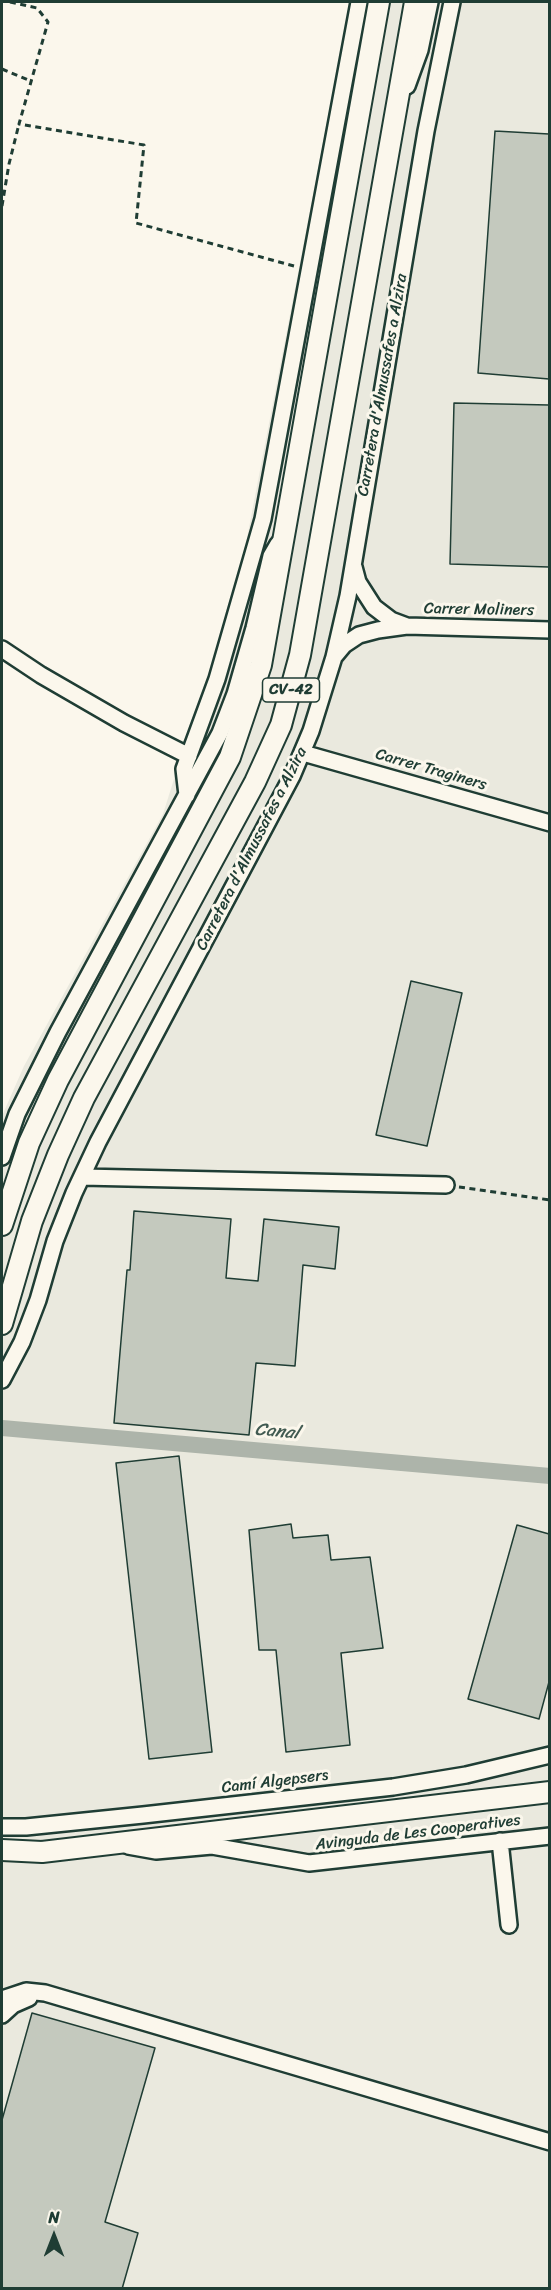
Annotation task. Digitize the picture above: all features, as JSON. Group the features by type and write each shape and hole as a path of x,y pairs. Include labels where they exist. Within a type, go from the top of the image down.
{"main road":[{"name":"CV-42","path":"2,1225 29,1143 57,1080 230,757 261,665 379,2"},
{"name":"Carretera d'Almussafes a Alzira","path":"2,1324 32,1221 57,1155 84,1098 255,782 281,725 300,656 415,2"},
{"path":"2,1850 42,1852 549,1792"}],"street":[{"path":"188,795 184,769 217,679 263,519 359,2"},
{"path":"395,117 420,50 430,2"},
{"name":"Carretera d'Almussafes a Alzira","path":"2,1380 22,1342 38,1300 55,1241 74,1193 103,1133 303,753 334,657 348,596 352,560 426,131 452,2"},
{"path":"3,1151 17,1114 57,1032 220,733 235,694 271,556 284,534"},
{"name":"Carrer Moliners","path":"352,560 358,582 374,607 391,620 407,626"},
{"name":"Carrer Moliners","path":"334,657 344,645 359,635 407,626 549,630"},
{"path":"2,649 83,699 189,756"},
{"name":"Carrer Traginers","path":"303,753 549,823"},
{"path":"82,1177 446,1185"},
{"name":"Camí Algepsers","path":"2,1827 26,1827 143,1815 393,1786 466,1775 549,1755"},
{"name":"Avinguda de Les Cooperatives","path":"114,1843 156,1851 212,1846 309,1863 549,1836"},
{"path":"500,1841 508,1925"},
{"path":"2,1999 26,1991 45,1993 549,2142"},
{"path":"2,2015 14,2005 45,1993"}],"path":[{"path":"2,206 19,124 48,22 37,8 10,2"},
{"path":"2,69 31,81"},
{"path":"19,124 144,145 136,223 310,270"},
{"path":"446,1185 549,1200"}],"shaded area":[{"path":"350,2 549,2 549,2288 2,2288 2,1116 24,1066 163,814 174,779 174,766 217,653 247,538"}],"building":[{"path":"495,131 549,134 549,379 478,373"},
{"path":"454,403 549,405 549,567 450,564"},
{"path":"411,981 462,993 427,1146 376,1135"},
{"path":"134,1211 231,1219 226,1278 258,1281 264,1219 339,1227 335,1269 303,1265 295,1366 256,1363 249,1435 114,1423"},
{"path":"179,1456 212,1752 149,1759 116,1463"},
{"path":"291,1524 293,1538 328,1535 331,1560 370,1557 383,1648 341,1653 350,1745 286,1752 276,1650 259,1650 249,1530"},
{"path":"517,1525 549,1534 549,1682 539,1719 468,1699"},
{"path":"32,2013 155,2048 105,2222 138,2233 122,2289 2,2289 2,2120"}],"waterway":[{"name":"Canal","path":"2,1428 550,1476"}]}
